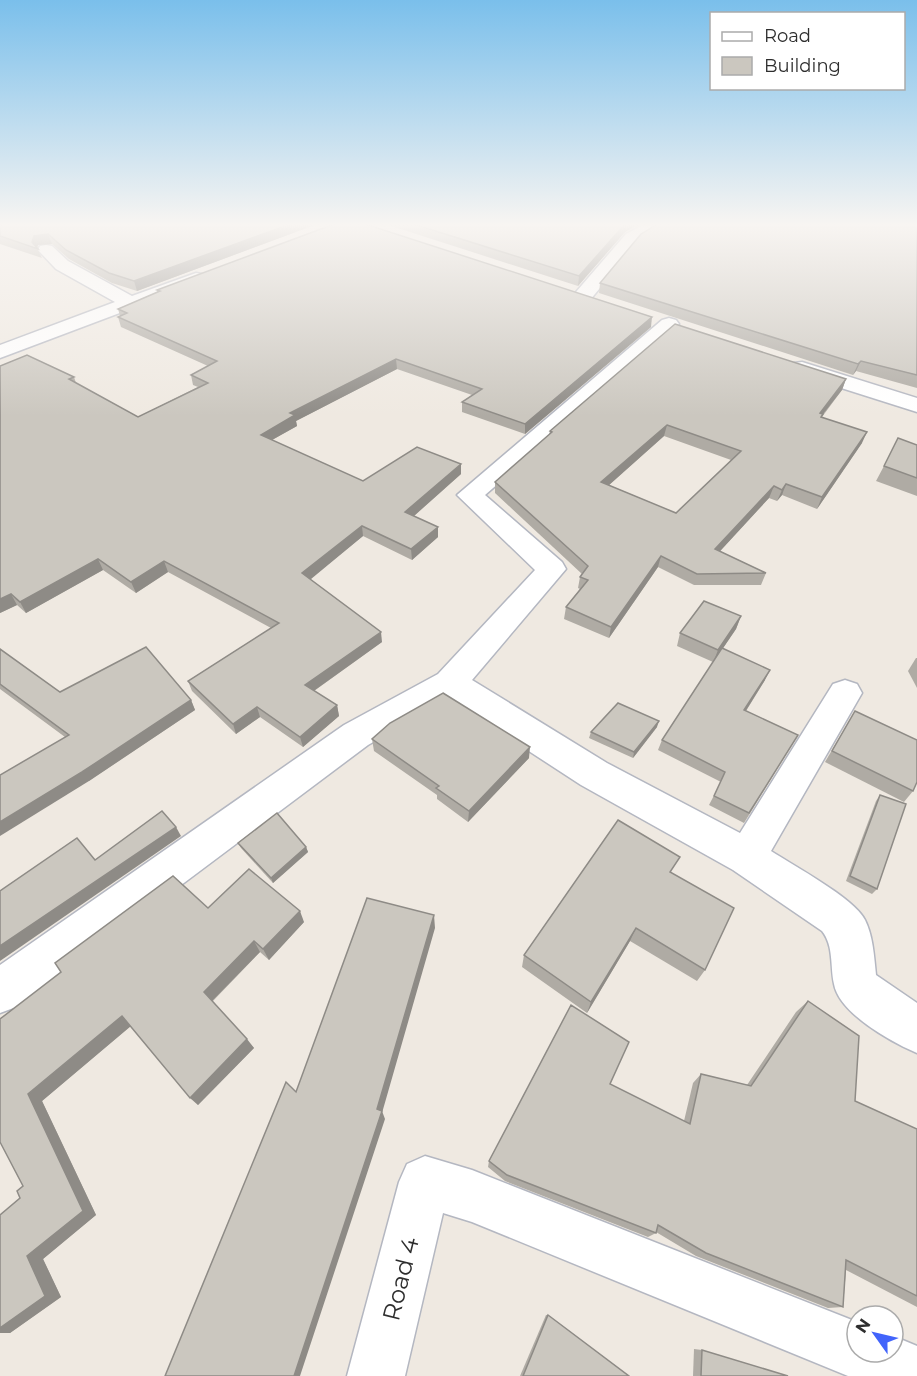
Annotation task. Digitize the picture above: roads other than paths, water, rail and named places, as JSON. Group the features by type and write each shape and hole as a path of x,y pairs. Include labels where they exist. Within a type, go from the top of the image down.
{"street":[{"path":"102,287 130,303"},
{"path":"0,352 171,287"},
{"path":"584,296 591,287"},
{"path":"561,289 605,303"},
{"path":"0,991 356,735 450,683 552,569 470,495 669,325"},
{"path":"782,361 917,405"},
{"path":"450,683 594,774 747,857 837,917 849,931 855,986 917,1030"},
{"path":"747,857 845,693"},
{"name":"Road 4","path":"376,1376 425,1182 472,1196 845,1345"},
{"path":"890,1364 917,1375"}]}
